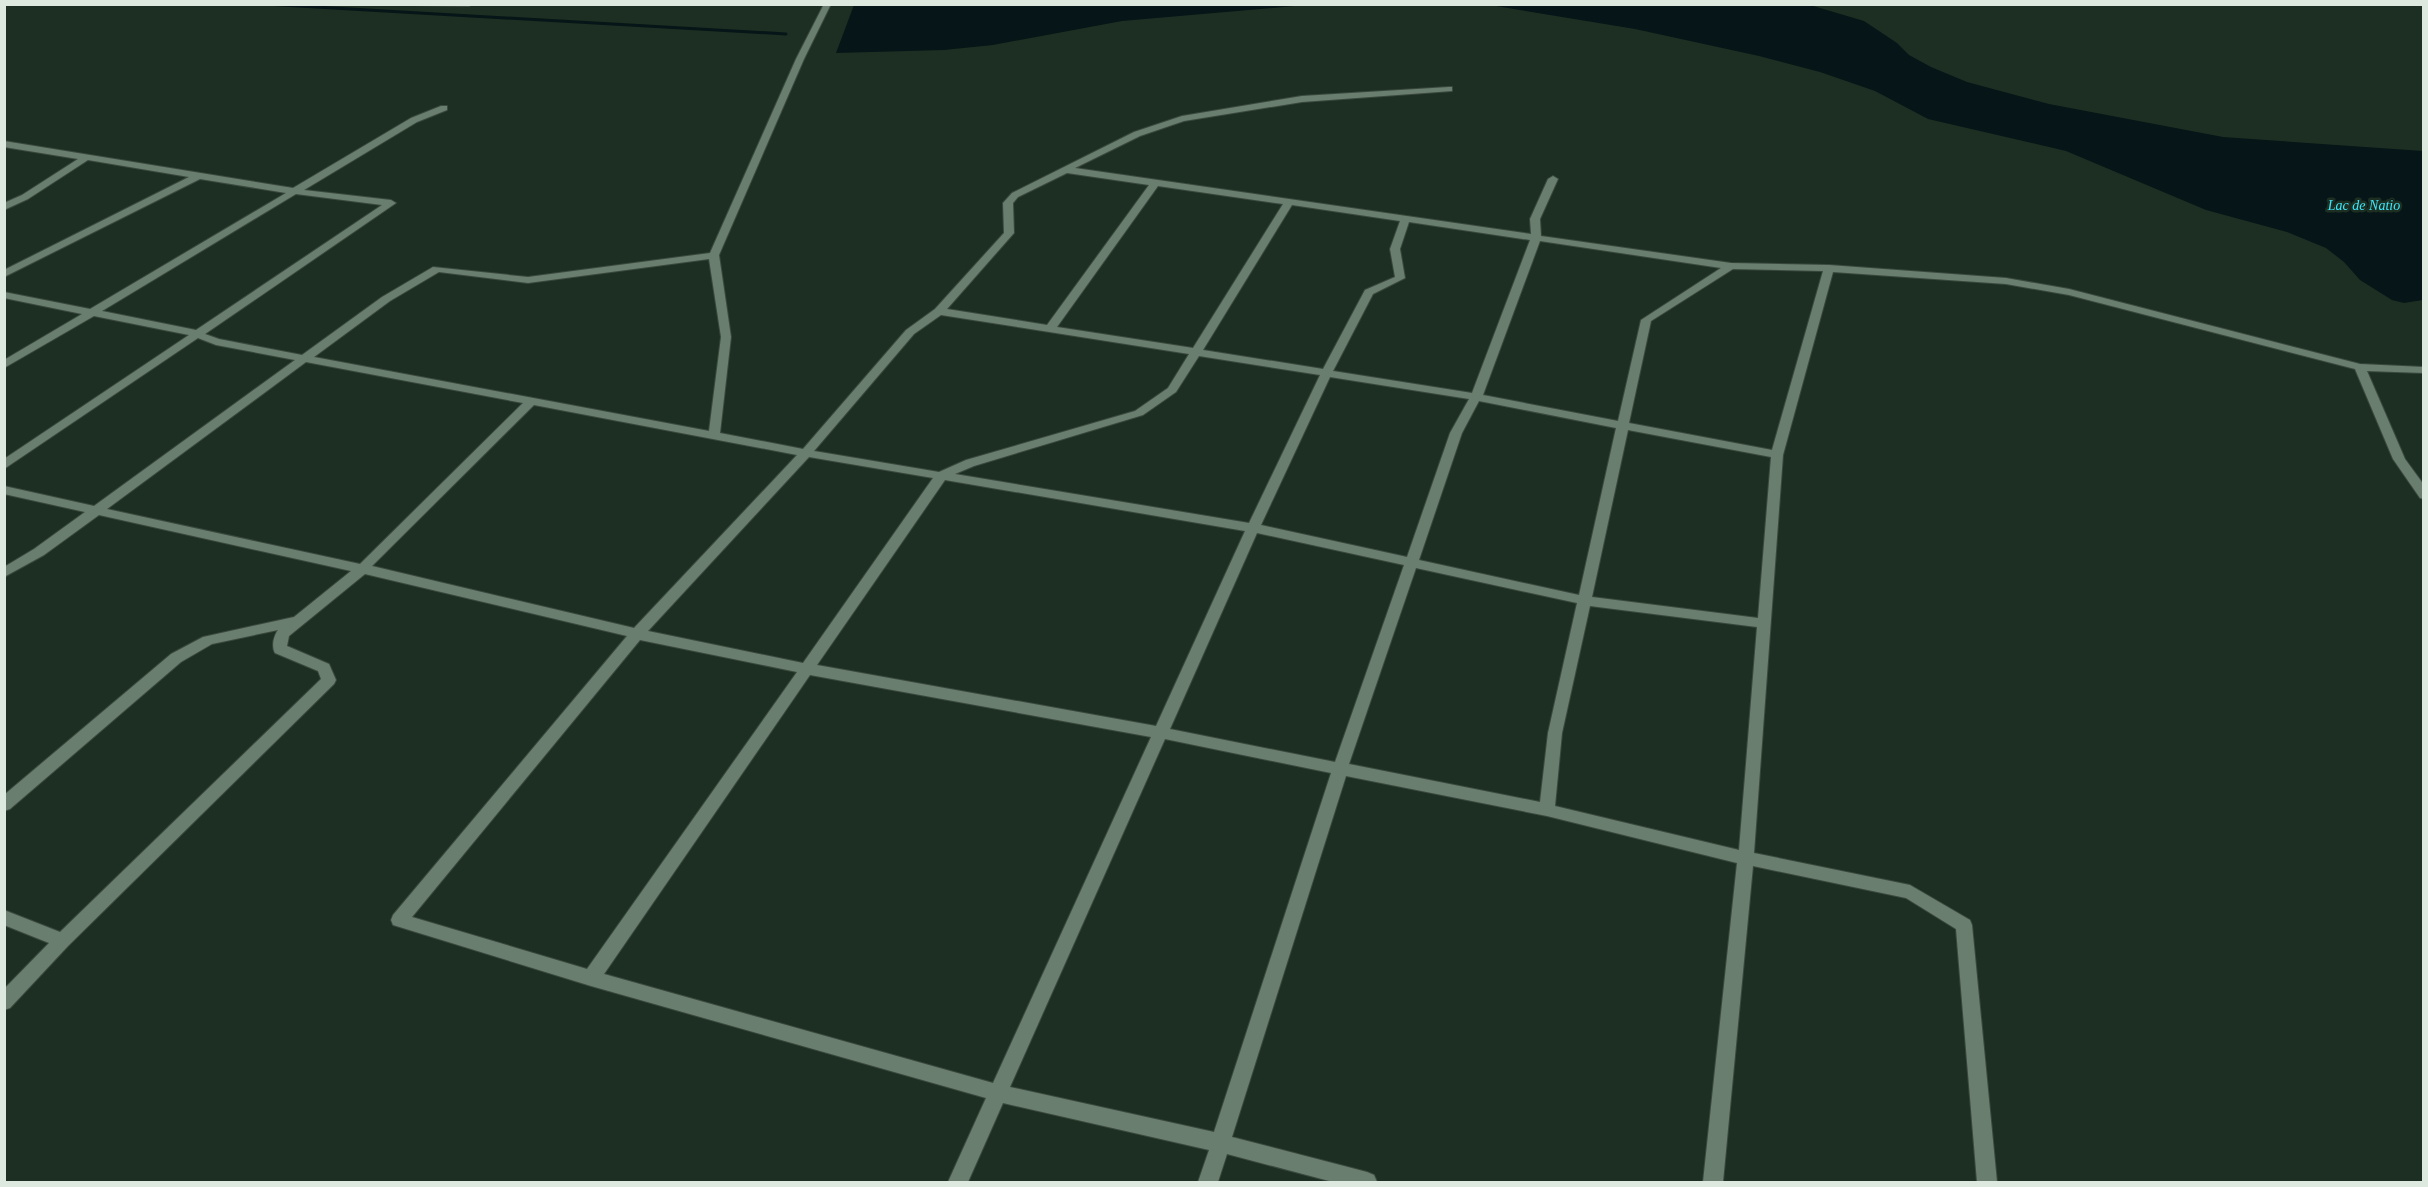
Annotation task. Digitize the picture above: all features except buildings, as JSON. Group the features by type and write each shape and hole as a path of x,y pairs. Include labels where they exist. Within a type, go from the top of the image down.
{"street":[{"path":"356,4 469,4"},
{"path":"714,435 726,336 714,255 800,59 828,4"},
{"path":"1367,1182 1220,1143 999,1093 591,978 399,920 637,634 806,453 910,332 939,311 1009,233 1008,203 1015,195 1137,134 1182,119 1302,99 1449,89"},
{"path":"4,365 292,191 414,120 444,108"},
{"path":"4,144 292,191 392,203 195,333 4,465"},
{"path":"4,207 25,197 86,158"},
{"path":"1067,170 1731,266 1829,268 2006,281 2069,292 2360,367 2424,369"},
{"path":"4,274 198,176"},
{"path":"1208,1182 1340,769 1413,564 1456,433 1476,398 1536,238 1535,219 1553,179"},
{"path":"1050,329 1156,182"},
{"path":"591,978 942,476 970,462 1139,413 1172,390 1290,201"},
{"path":"958,1182 1163,733 1253,528 1326,374 1369,292 1400,278 1395,249 1406,218"},
{"path":"4,573 39,552 386,299 437,269 528,280 714,255"},
{"path":"1547,810 1555,733 1582,600 1646,320 1731,266"},
{"path":"1713,1182 1746,858 1776,455 1829,268"},
{"path":"4,295 195,333 216,342 806,453 1253,528 1582,600 1763,623"},
{"path":"939,311 1622,423 1776,455"},
{"path":"2360,367 2399,459 2424,495"},
{"path":"4,1002 62,941 329,680 324,668 280,649 282,634 362,569 532,401"},
{"path":"4,490 362,569 637,634 808,669 1163,733 1547,810 1746,858 1910,892 1964,925 1987,1182"},
{"path":"4,805 176,658 208,640 298,620"},
{"path":"4,917 62,941"}],"water":[{"path":"854,4 1306,5 1122,21 993,45 944,50 836,53"},
{"name":"Lac de Natio","path":"1490,5 1810,5 1864,21 1897,43 1909,55 1967,82 2049,104 2223,137 2423,151 2423,300 2404,303 2392,300 2360,280 2344,262 2326,248 2287,232 2206,210 2066,151 1928,119 1875,91 1820,72 1635,29"}],"waterway":[{"path":"264,4 786,34"}]}
